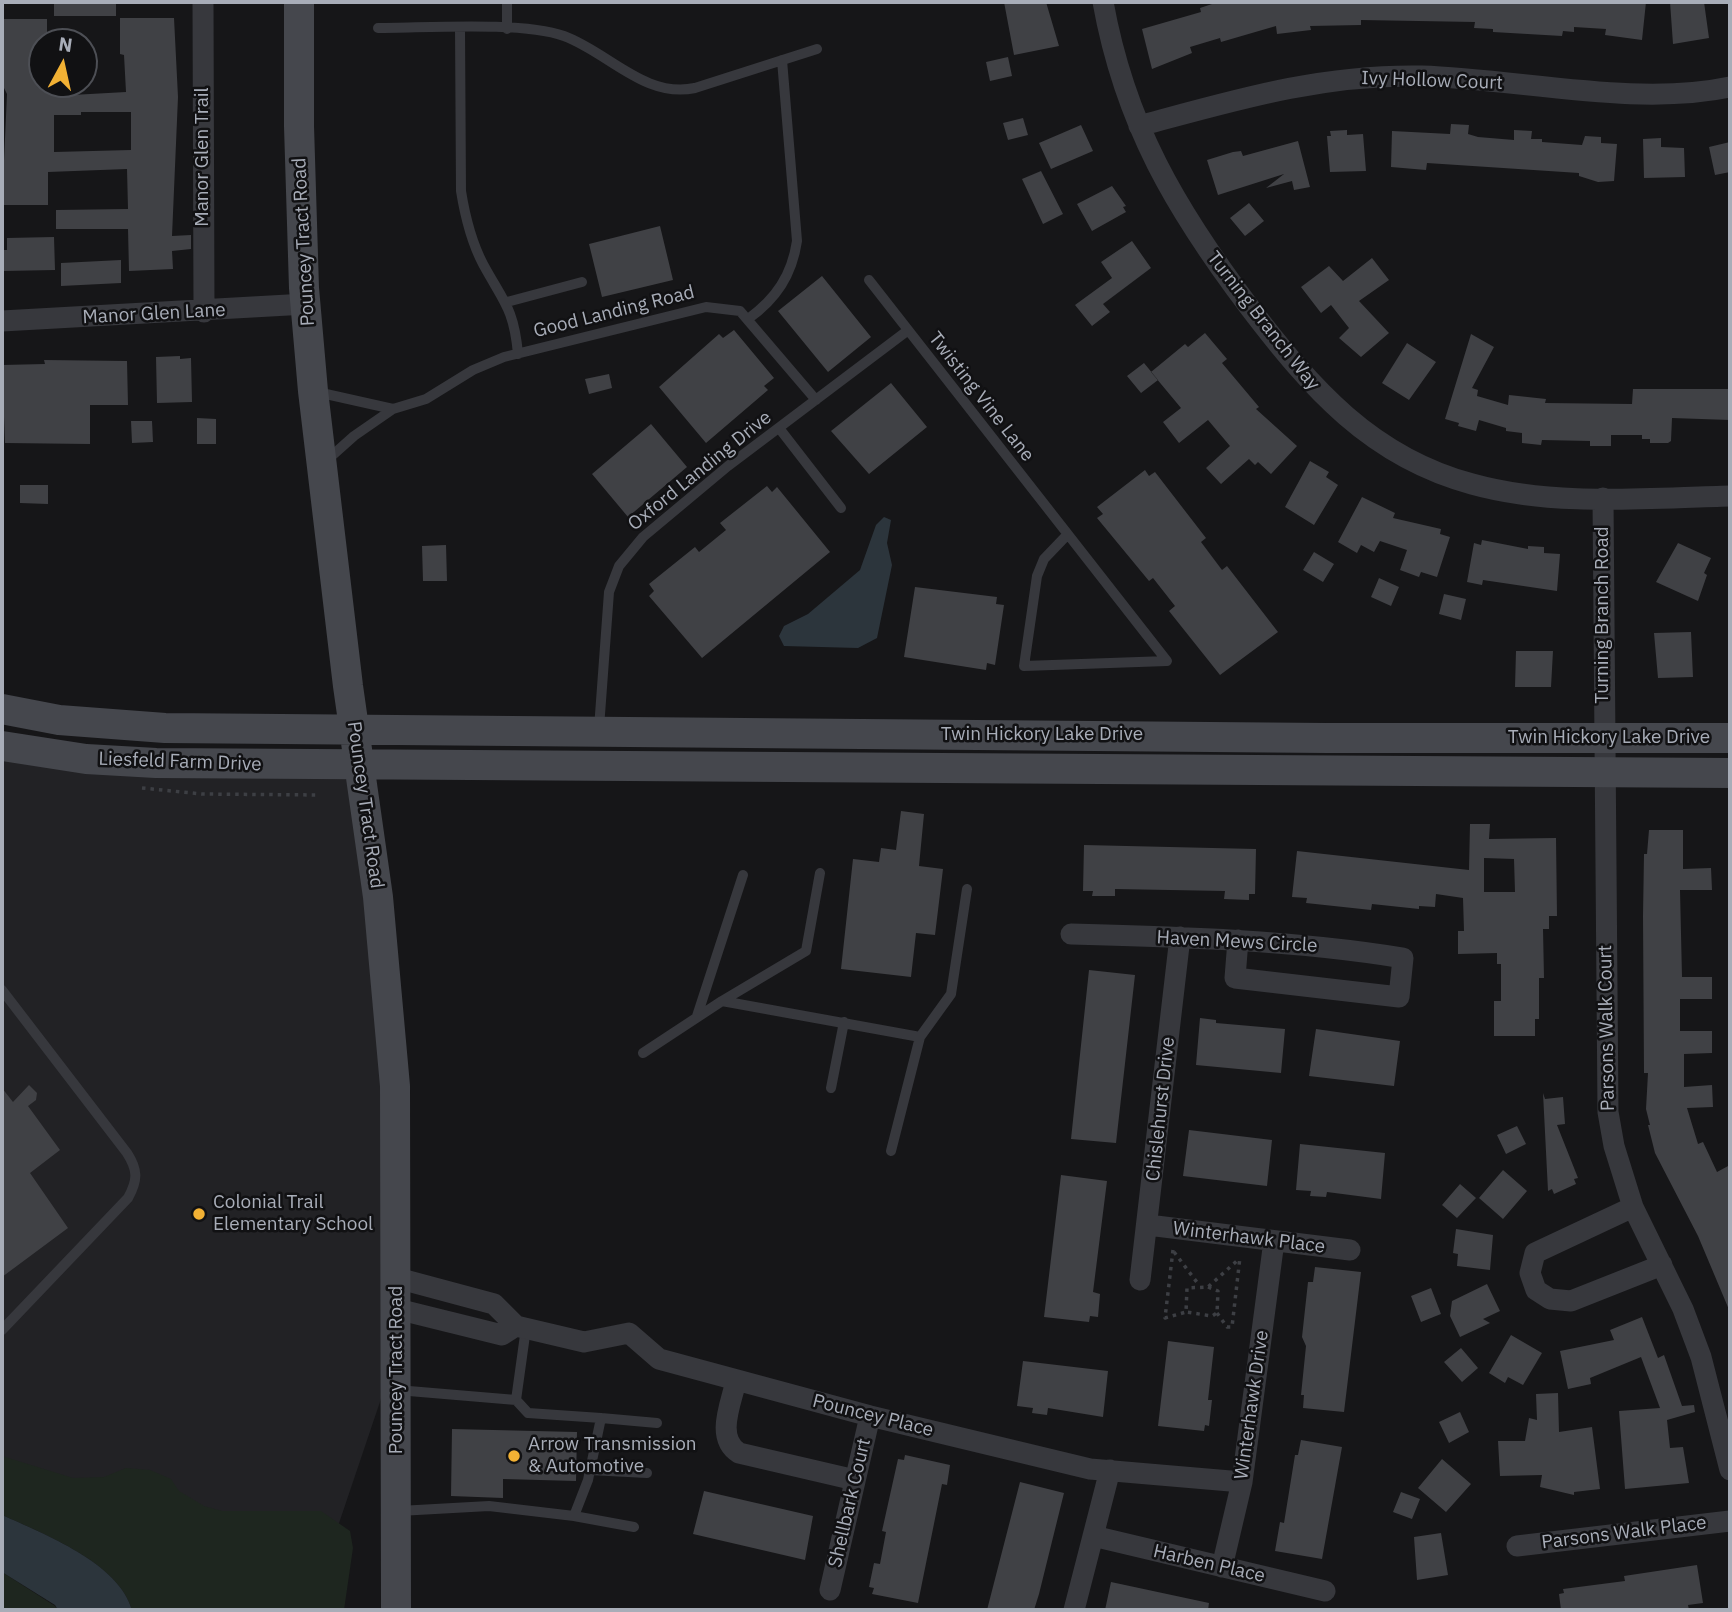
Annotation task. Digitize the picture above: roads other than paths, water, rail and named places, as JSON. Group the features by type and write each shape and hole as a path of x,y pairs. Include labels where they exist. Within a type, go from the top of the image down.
{"street":[{"name":"Manor Glen Trail","path":"203,2 204,312"},
{"name":"Pouncey Tract Road","path":"299,2 299,126 306,304 313,391 354,730 378,897 395,1086 396,1610"},
{"name":"Turning Branch Way","path":"1103,2 1124,90 1158,171 1186,219 1293,365 1332,407 1371,437 1403,456 1471,484 1537,496 1730,496"},
{"name":"Ivy Hollow Court","path":"1139,125 1267,90 1367,77 1422,76 1648,94 1730,87"},
{"name":"Manor Glen Lane","path":"2,321 204,312 306,304"},
{"name":"Turning Branch Road","path":"1603,498 1603,774"},
{"name":"Liesfeld Farm Drive","path":"2,709 102,725 354,730"},
{"name":"Twin Hickory Lake Drive","path":"354,730 1730,738"},
{"name":"Liesfeld Farm Drive","path":"2,746 121,762 359,765"},
{"name":"Twin Hickory Lake Drive","path":"359,765 1730,774"},
{"name":"Parsons Walk Court","path":"1603,774 1608,1112 1614,1146 1633,1207 1662,1265 1701,1357 1716,1406 1730,1470"},
{"name":"Haven Mews Circle","path":"1071,934 1180,937 1238,940 1307,944 1403,958 1399,997 1235,978 1238,940"},
{"name":"Chislehurst Drive","path":"1140,1280 1180,937"},
{"path":"1633,1207 1535,1253 1530,1273 1536,1290 1550,1298 1571,1301 1662,1265"},
{"name":"Winterhawk Place","path":"1148,1225 1350,1250"},
{"name":"Winterhawk Drive","path":"1222,1567 1242,1482 1274,1241"},
{"name":"Pouncey Place","path":"397,1278 494,1304 521,1327 583,1342 629,1333 659,1359 870,1416 1090,1469 1242,1482"},
{"name":"Pouncey Place","path":"397,1309 502,1335 521,1327"},
{"path":"736,1381 725,1435 729,1446 739,1452 855,1480"},
{"name":"Shellbark Court","path":"830,1590 870,1416"},
{"path":"1074,1610 1110,1470"},
{"name":"Parsons Walk Place","path":"1517,1546 1730,1521"},
{"name":"Harben Place","path":"1093,1536 1325,1591"}],"lane":[{"path":"507,2 507,29"},
{"path":"378,28 535,29 564,36 654,86 666,89 695,88 817,48"},
{"path":"460,28 461,191 475,247 507,302 518,354"},
{"path":"782,60 797,241 791,268 778,292 748,319 816,400"},
{"name":"Twisting Vine Lane","path":"869,280 1167,661 1024,666 1037,576 1044,559 1068,535"},
{"path":"507,302 582,282"},
{"name":"Good Landing Road","path":"393,409 426,399 473,370 518,354 706,307 740,311 748,319"},
{"name":"Oxford Landing Drive","path":"599,731 603,636 609,592 619,566 643,537 779,428 907,331"},
{"path":"313,391 393,409"},
{"path":"321,466 354,436 393,409"},
{"path":"779,428 841,508"},
{"path":"643,1053 697,1016 806,951 820,873"},
{"path":"697,1016 743,875"},
{"path":"891,1151 920,1037 951,994 967,889"},
{"path":"2,990 136,1167 136,1184 128,1198 2,1330"},
{"path":"722,1001 920,1037"},
{"path":"831,1088 844,1022"},
{"path":"516,1400 521,1327"},
{"path":"397,1390 516,1400 528,1413 656,1423"},
{"path":"574,1516 590,1470 601,1418"},
{"path":"590,1470 647,1473"},
{"path":"396,1512 489,1506 574,1516 634,1527"}],"place":[{"name":"Colonial Trail Elementary School","path":"199,1214"},
{"name":"Arrow Transmission & Automotive","path":"514,1456"}]}
